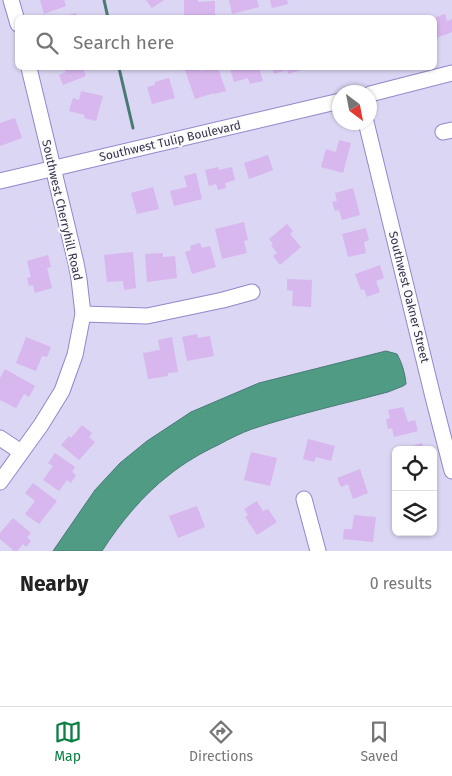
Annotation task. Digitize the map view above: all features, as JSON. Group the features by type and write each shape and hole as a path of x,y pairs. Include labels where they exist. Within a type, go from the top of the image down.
{"street":[{"path":"12,0 16,15"},
{"name":"Southwest Cherryhill Road","path":"0,482 41,425 62,391 76,355 83,314 76,263 28,70"},
{"path":"377,92 452,73"},
{"name":"Southwest Tulip Boulevard","path":"0,181 332,103"},
{"name":"Southwest Oakner Street","path":"368,130 452,470"},
{"path":"83,314 147,316 252,292"},
{"path":"0,438 21,452"},
{"path":"304,499 318,551"}],"shaded area":[{"path":"386,351 397,354 399,357 406,380 406,384 403,386 388,392 252,429 235,436 193,458 159,483 116,530 102,551 53,551 95,490 120,463 147,441 191,412 259,383"}],"building":[{"path":"40,0 64,0 66,6 44,14"},
{"path":"146,0 164,0 152,8"},
{"path":"184,0 198,0 198,2 215,1 215,15 184,15"},
{"path":"229,0 257,0 259,7 232,14"},
{"path":"270,0 287,0 288,4 272,8"},
{"path":"445,14 447,21 452,19 452,32 437,38 437,17"},
{"path":"65,70 84,70 86,76 63,85 59,75 66,72"},
{"path":"185,70 219,70 226,91 195,99"},
{"path":"230,70 260,70 263,81 250,84 248,78 234,82"},
{"path":"273,70 287,70 274,74"},
{"path":"287,70 301,70 288,74"},
{"path":"169,78 175,98 152,104 147,87 155,85 155,82"},
{"path":"81,91 103,96 96,121 84,118 85,115 69,111 73,98 79,100"},
{"path":"15,118 22,138 0,146 0,123"},
{"path":"339,140 351,143 343,173 321,167 326,149 336,152"},
{"path":"268,155 273,170 249,179 244,163"},
{"path":"218,167 219,170 232,167 235,180 225,183 226,188 218,190 216,184 209,186 205,170"},
{"path":"196,173 202,199 174,206 170,191 187,187 184,176"},
{"path":"153,187 159,209 137,214 131,193"},
{"path":"353,188 360,215 342,220 339,210 335,211 332,202 337,201 335,193"},
{"path":"244,222 248,240 244,241 247,253 222,259 215,229"},
{"path":"287,224 293,231 290,234 301,247 280,265 273,256 277,253 269,239"},
{"path":"366,228 369,240 364,242 366,253 348,257 342,234"},
{"path":"200,243 202,248 210,246 216,267 192,274 185,252 191,250 190,246"},
{"path":"133,252 136,288 124,290 123,281 107,282 104,255"},
{"path":"163,253 163,257 175,256 177,278 147,282 145,254"},
{"path":"48,255 51,267 47,268 52,288 35,293 33,285 29,286 27,278 31,277 27,261"},
{"path":"380,265 384,278 376,281 380,292 367,297 364,289 361,290 355,274"},
{"path":"287,279 312,280 311,307 292,306 293,291 287,290"},
{"path":"197,334 198,338 210,336 214,356 187,361 182,337"},
{"path":"26,337 51,347 47,357 42,356 36,371 16,363"},
{"path":"172,337 178,372 168,373 168,376 148,379 143,353 160,350 158,340"},
{"path":"5,369 35,386 29,397 24,394 16,408 0,400 0,378"},
{"path":"403,407 408,422 415,420 418,431 394,437 392,428 388,429 386,419 390,418 388,410"},
{"path":"82,425 92,433 89,437 95,442 79,460 61,445 69,436 71,438"},
{"path":"308,439 335,446 331,461 316,457 314,462 303,459"},
{"path":"422,443 423,446 412,446"},
{"path":"251,452 277,458 270,486 244,480"},
{"path":"55,453 75,467 72,472 76,475 71,483 67,480 59,491 43,480 53,466 48,463"},
{"path":"360,469 368,493 353,499 348,484 341,487 337,478"},
{"path":"33,483 57,501 39,524 25,514 35,501 25,493"},
{"path":"257,501 263,511 268,509 277,522 257,535 245,517 248,515 244,509"},
{"path":"197,506 205,527 178,538 169,516"},
{"path":"354,515 376,517 373,542 343,539 344,529 352,529"},
{"path":"13,518 31,533 27,537 31,541 26,547 23,544 17,551 14,551 0,539 0,533"}],"waterway":[{"path":"104,0 107,15"},
{"path":"119,70 133,128"}]}
